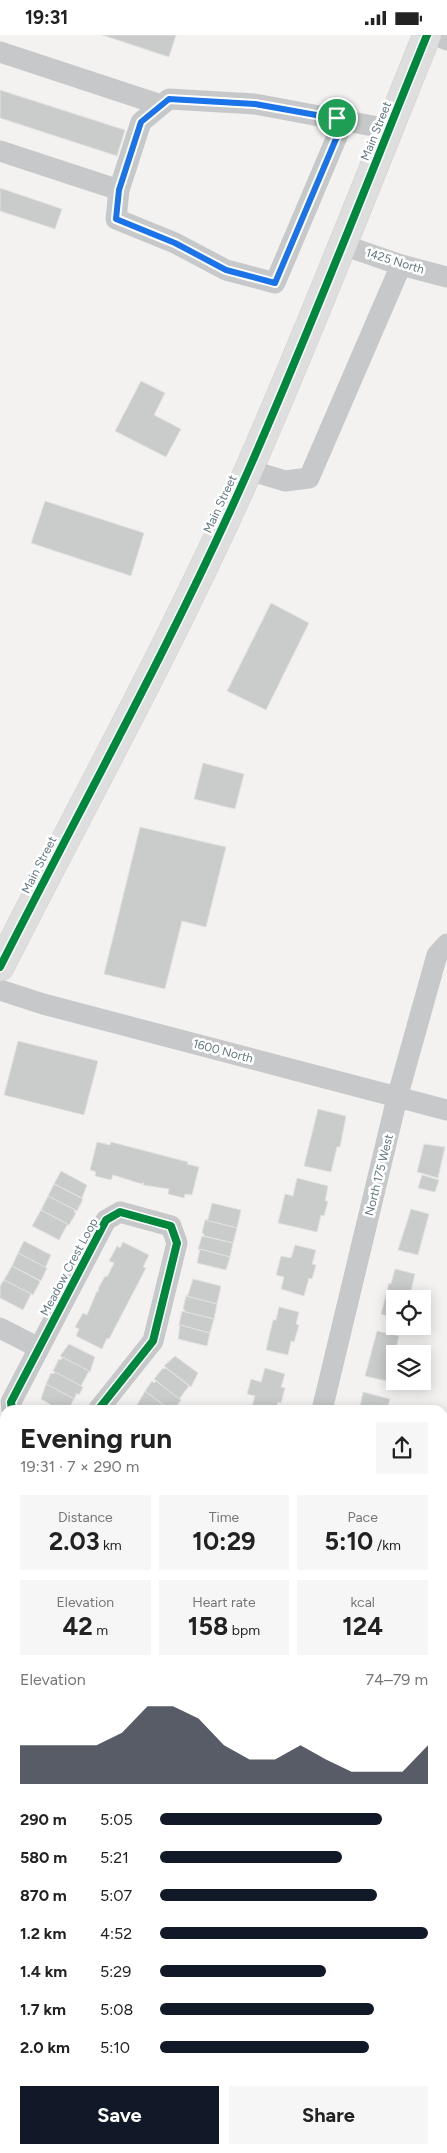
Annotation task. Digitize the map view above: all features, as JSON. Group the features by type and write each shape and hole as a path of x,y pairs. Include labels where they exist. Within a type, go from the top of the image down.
{"main road":[{"name":"Main Street","path":"0,967 60,848 148,682 248,470 343,245 428,35"}],"street":[{"path":"436,35 447,40"},
{"path":"0,52 160,105"},
{"path":"344,120 275,283 226,270 175,243 116,219 119,190 141,122 169,99 255,104 344,120 389,129"},
{"path":"0,151 119,190"},
{"name":"1425 North","path":"343,245 401,265 447,277"},
{"path":"248,470 285,481 308,478 401,265"},
{"name":"North 175 West","path":"323,1405 397,1097 437,955 447,944"},
{"name":"1600 North","path":"0,990 43,1004 447,1110"},
{"name":"Meadow Crest Loop","path":"11,1405 11,1401 106,1220 120,1212 171,1226 177,1243 153,1341 102,1405"},
{"path":"0,1327 39,1347"}],"building":[{"path":"102,35 176,35 169,57"},
{"path":"0,90 125,130 117,156 0,118"},
{"path":"0,188 62,209 55,229 0,211"},
{"path":"141,381 165,393 154,415 181,429 166,457 115,431"},
{"path":"45,501 144,533 131,576 31,543"},
{"path":"271,603 309,623 266,710 227,691"},
{"path":"203,763 244,774 235,809 194,799"},
{"path":"140,827 226,847 206,927 182,921 165,989 104,974"},
{"path":"18,1041 98,1061 84,1115 4,1095"},
{"path":"318,1109 346,1116 340,1147 337,1147 331,1172 304,1166"},
{"path":"97,1142 110,1145 111,1142 188,1162 187,1164 199,1167 192,1195 185,1194 184,1198 168,1194 169,1189 143,1185 144,1182 142,1184 113,1175 111,1180 95,1176 96,1172 90,1170"},
{"path":"424,1144 445,1147 438,1178 417,1172"},
{"path":"61,1171 87,1185 82,1198 54,1184"},
{"path":"422,1175 439,1180 435,1192 418,1188"},
{"path":"297,1178 328,1186 325,1201 328,1201 324,1216 321,1215 317,1232 278,1223 285,1194 293,1196"},
{"path":"54,1184 83,1199 77,1211 48,1196"},
{"path":"48,1196 75,1210 74,1212 76,1213 69,1225 41,1210"},
{"path":"212,1203 241,1210 237,1228 205,1220 208,1219"},
{"path":"411,1209 429,1214 418,1255 398,1250"},
{"path":"41,1210 69,1225 67,1225 59,1240 32,1226"},
{"path":"205,1220 237,1228 233,1243 204,1236 202,1233"},
{"path":"202,1236 233,1243 230,1257 198,1249"},
{"path":"24,1241 51,1255 45,1268 18,1253"},
{"path":"123,1242 149,1255 143,1267 146,1268 102,1349 76,1336 79,1329 75,1327 83,1313 87,1315 97,1291 99,1292 98,1289 114,1263 109,1261 117,1246 120,1248"},
{"path":"295,1245 316,1250 312,1264 316,1265 312,1279 309,1278 304,1296 281,1289 284,1277 276,1275 281,1256 291,1258"},
{"path":"200,1249 230,1257 226,1270 197,1263"},
{"path":"18,1253 47,1268 41,1281 12,1266"},
{"path":"12,1266 40,1282 33,1295 4,1280"},
{"path":"395,1269 415,1274 411,1290 387,1290 389,1283 391,1284"},
{"path":"193,1279 221,1286 217,1304 186,1296"},
{"path":"4,1280 33,1295 31,1294 23,1310 0,1298 0,1286"},
{"path":"386,1295 386,1315 381,1314"},
{"path":"186,1296 217,1304 214,1319 184,1312"},
{"path":"279,1307 299,1312 296,1324 299,1325 294,1342 291,1341 288,1355 266,1350 273,1320 276,1320"},
{"path":"182,1311 214,1319 210,1333 179,1325"},
{"path":"180,1325 210,1333 207,1346 178,1339"},
{"path":"377,1331 386,1333 386,1335 399,1336 397,1345 386,1345 386,1381 365,1376"},
{"path":"69,1344 95,1357 90,1372 60,1356"},
{"path":"175,1356 198,1373 191,1387 164,1366"},
{"path":"62,1357 89,1371 81,1386 53,1371"},
{"path":"163,1368 166,1368 189,1386 179,1399 154,1379"},
{"path":"265,1368 285,1374 281,1387 285,1388 281,1403 278,1402 277,1405 252,1405 255,1396 247,1394 251,1379 261,1382"},
{"path":"55,1372 83,1387 79,1395 77,1393 74,1399 46,1384 51,1373 54,1374"},
{"path":"152,1381 154,1383 156,1381 181,1400 177,1405 163,1405 145,1391"},
{"path":"46,1384 74,1399 71,1405 51,1405 41,1399"},
{"path":"145,1391 163,1405 137,1405"},
{"path":"363,1392 390,1399 388,1405 360,1405"}],"cycle path":[{"path":"0,967 159,658 249,469 295,361 427,35"},
{"path":"11,1405 11,1402 106,1220 120,1212 171,1226 177,1243 153,1341 102,1405"}],"route":[{"path":"169,99 255,104 337,118 344,120 275,283 226,270 175,243 116,219 119,190 141,122 169,99"}]}
